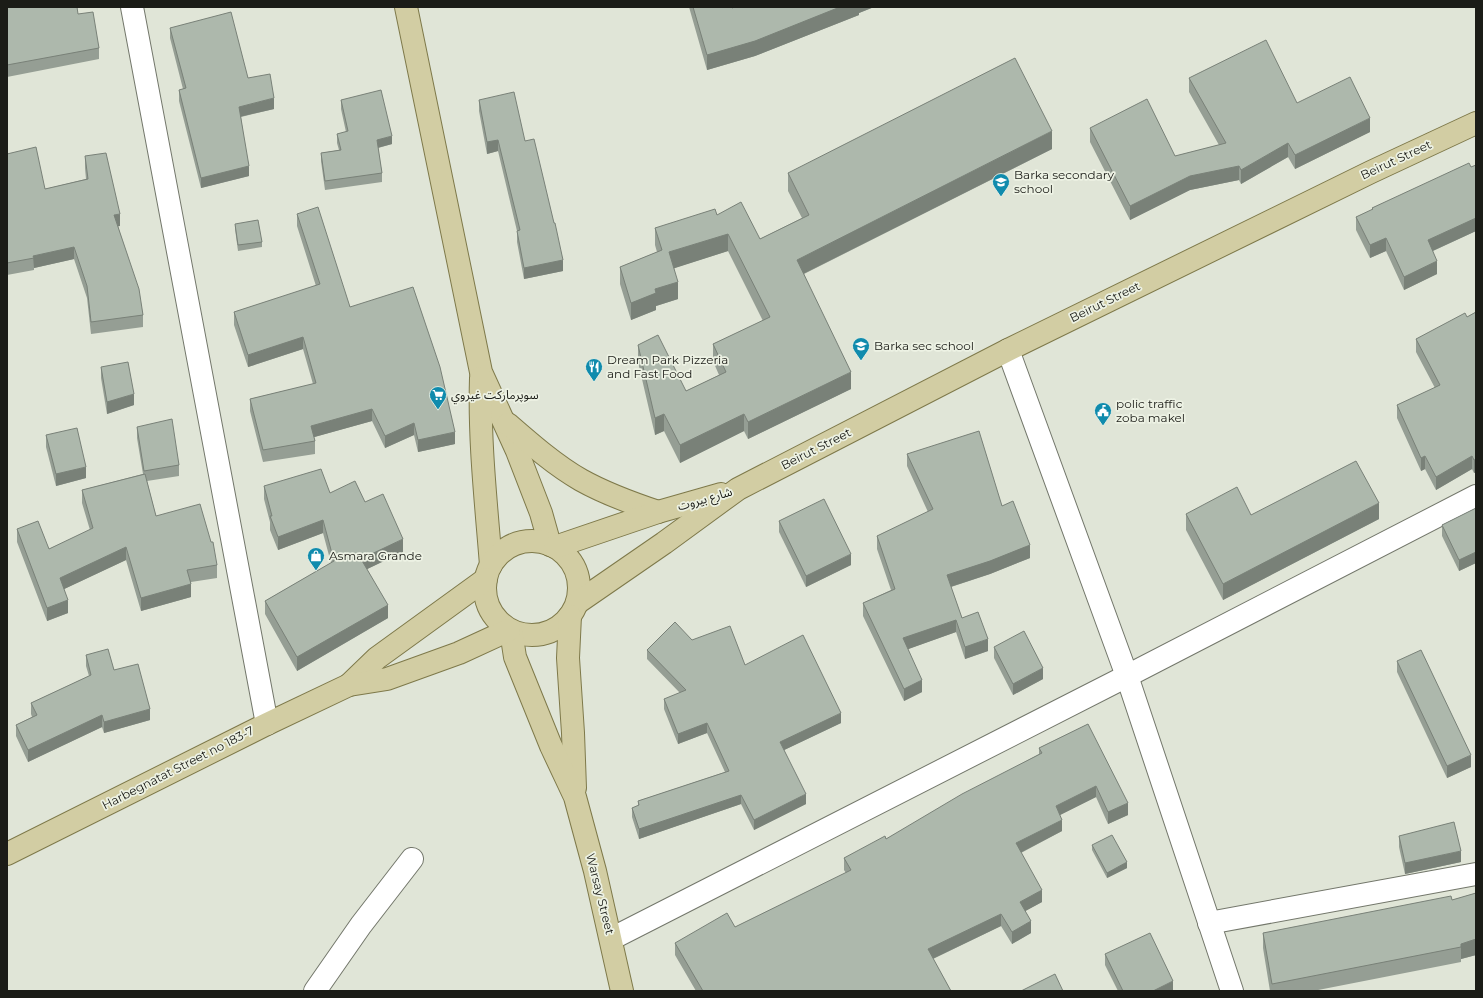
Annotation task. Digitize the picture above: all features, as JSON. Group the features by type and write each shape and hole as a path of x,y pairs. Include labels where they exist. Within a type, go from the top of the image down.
{"main road":[{"path":"406,7 482,372 504,420 553,546"},
{"name":"Beirut Street","path":"738,489 1008,350 1371,172 1476,123"},
{"path":"349,685 376,658 489,572 500,554 511,547 524,542 537,542 553,546 566,555 578,578 579,590 574,609 558,628 544,634 527,635 510,630 494,617 486,599 489,572 481,448 480,410 482,372"},
{"path":"504,420 554,462 580,480 615,497 658,512"},
{"name":"شارع بيروت","path":"553,546 658,512 738,489"},
{"name":"شارع بيروت","path":"574,609 738,489"},
{"name":"Warsay Street","path":"574,609 568,658 573,733 575,797"},
{"path":"349,685 387,679 459,653 510,630"},
{"name":"Warsay Street","path":"510,630 515,656 551,746 575,797 595,871 622,991"},
{"name":"Harbegnatat Street no 183-7","path":"7,854 267,724 349,685"}],"street":[{"path":"132,7 267,724"},
{"path":"1008,350 1127,676 1232,991"},
{"path":"611,939 1476,496"},
{"path":"314,991 361,925 412,859"},
{"path":"1209,923 1476,874"}],"building":[{"path":"7,7 77,7 78,14 93,12 99,48 7,65"},
{"path":"693,7 840,7 755,41 707,55"},
{"path":"231,12 248,78 270,74 274,98 239,107 249,166 201,178 179,90 186,88 170,28"},
{"path":"1266,40 1297,103 1350,77 1370,118 1295,155 1288,143 1241,170 1239,166 1190,176 1130,206 1090,128 1147,99 1175,156 1226,143 1189,78"},
{"path":"1015,58 1052,131 797,260 851,372 748,422 744,414 680,445 664,414 655,418 638,345 658,335 686,391 726,372 713,344 770,317 728,234 669,252 678,282 655,289 656,293 631,303 620,267 662,250 655,228 715,209 717,215 741,202 760,239 809,215 788,173"},
{"path":"381,90 392,136 377,140 382,173 325,181 321,153 341,150 337,134 348,131 341,100"},
{"path":"514,92 525,141 534,139 563,260 524,268 517,231 520,230 498,140 487,142 479,100"},
{"path":"36,147 45,189 88,179 85,156 106,153 120,214 114,215 139,289 143,315 91,322 87,286 74,247 33,256 34,258 7,263 7,154"},
{"path":"1469,163 1471,167 1476,165 1476,218 1428,240 1437,261 1404,277 1386,238 1370,245 1356,217 1373,209 1372,208"},
{"path":"318,207 350,307 413,287 440,367 455,432 418,440 414,423 385,436 372,409 311,426 315,441 263,450 250,399 316,383 303,337 248,355 234,312 320,284 297,214"},
{"path":"258,220 262,242 238,245 235,224"},
{"path":"1476,312 1476,459 1474,460 1472,456 1436,477 1425,456 1421,458 1397,405 1440,385 1416,339 1465,313 1467,317"},
{"path":"128,362 134,394 107,402 101,367"},
{"path":"172,419 179,465 144,471 137,427"},
{"path":"77,428 86,467 56,474 46,435"},
{"path":"979,431 1002,506 1013,501 1030,545 990,561 947,575 962,618 978,612 988,639 965,647 956,620 903,638 922,680 904,689 863,603 895,589 877,536 933,509 907,454"},
{"path":"1356,461 1379,503 1223,584 1186,514 1237,487 1251,515"},
{"path":"321,469 330,493 355,481 365,502 383,494 403,539 361,559 388,605 297,657 265,601 334,561 323,520 278,537 270,516 272,516 264,486"},
{"path":"145,474 156,516 200,504 211,542 213,542 217,565 187,570 191,584 141,598 126,547 60,578 68,600 47,608 17,529 38,521 49,549 93,528 82,490"},
{"path":"824,499 851,554 806,576 779,521"},
{"path":"1476,508 1476,552 1459,560 1442,525"},
{"path":"675,622 692,640 730,626 745,665 803,635 841,713 780,742 806,794 754,820 741,795 639,829 632,808 639,805 638,801 729,771 707,723 678,734 664,699 686,690 647,650"},
{"path":"1024,631 1043,668 1013,684 994,647"},
{"path":"108,649 114,670 138,664 150,709 104,722 102,715 28,750 16,725 37,715 31,703 91,675 86,655"},
{"path":"1421,650 1471,755 1447,766 1397,661"},
{"path":"1088,724 1128,803 1108,812 1096,786 1056,806 1062,820 1016,843 1042,890 1020,902 1031,921 1012,932 1001,914 928,949 951,991 703,991 675,943 727,913 735,927 851,870 844,858 885,836 886,839 962,794 1042,753 1039,748"},
{"path":"1454,822 1461,851 1405,863 1399,836"},
{"path":"1112,835 1127,862 1107,873 1092,845"},
{"path":"1476,893 1476,939 1461,944 1461,947 1272,984 1263,933 1451,896 1452,900"},
{"path":"1150,933 1173,981 1153,991 1123,991 1105,954"},
{"path":"1055,974 1063,991 1021,991"}],"place":[{"name":"Barka secondary school","path":"1001,197"},
{"name":"Barka sec school","path":"861,361"},
{"name":"Dream Park Pizzeria and Fast Food","path":"594,382"},
{"name":"سوپرمارکت غيروي","path":"438,410"},
{"name":"polic traffic zoba makel","path":"1103,426"},
{"name":"Asmara Grande","path":"316,571"}]}
